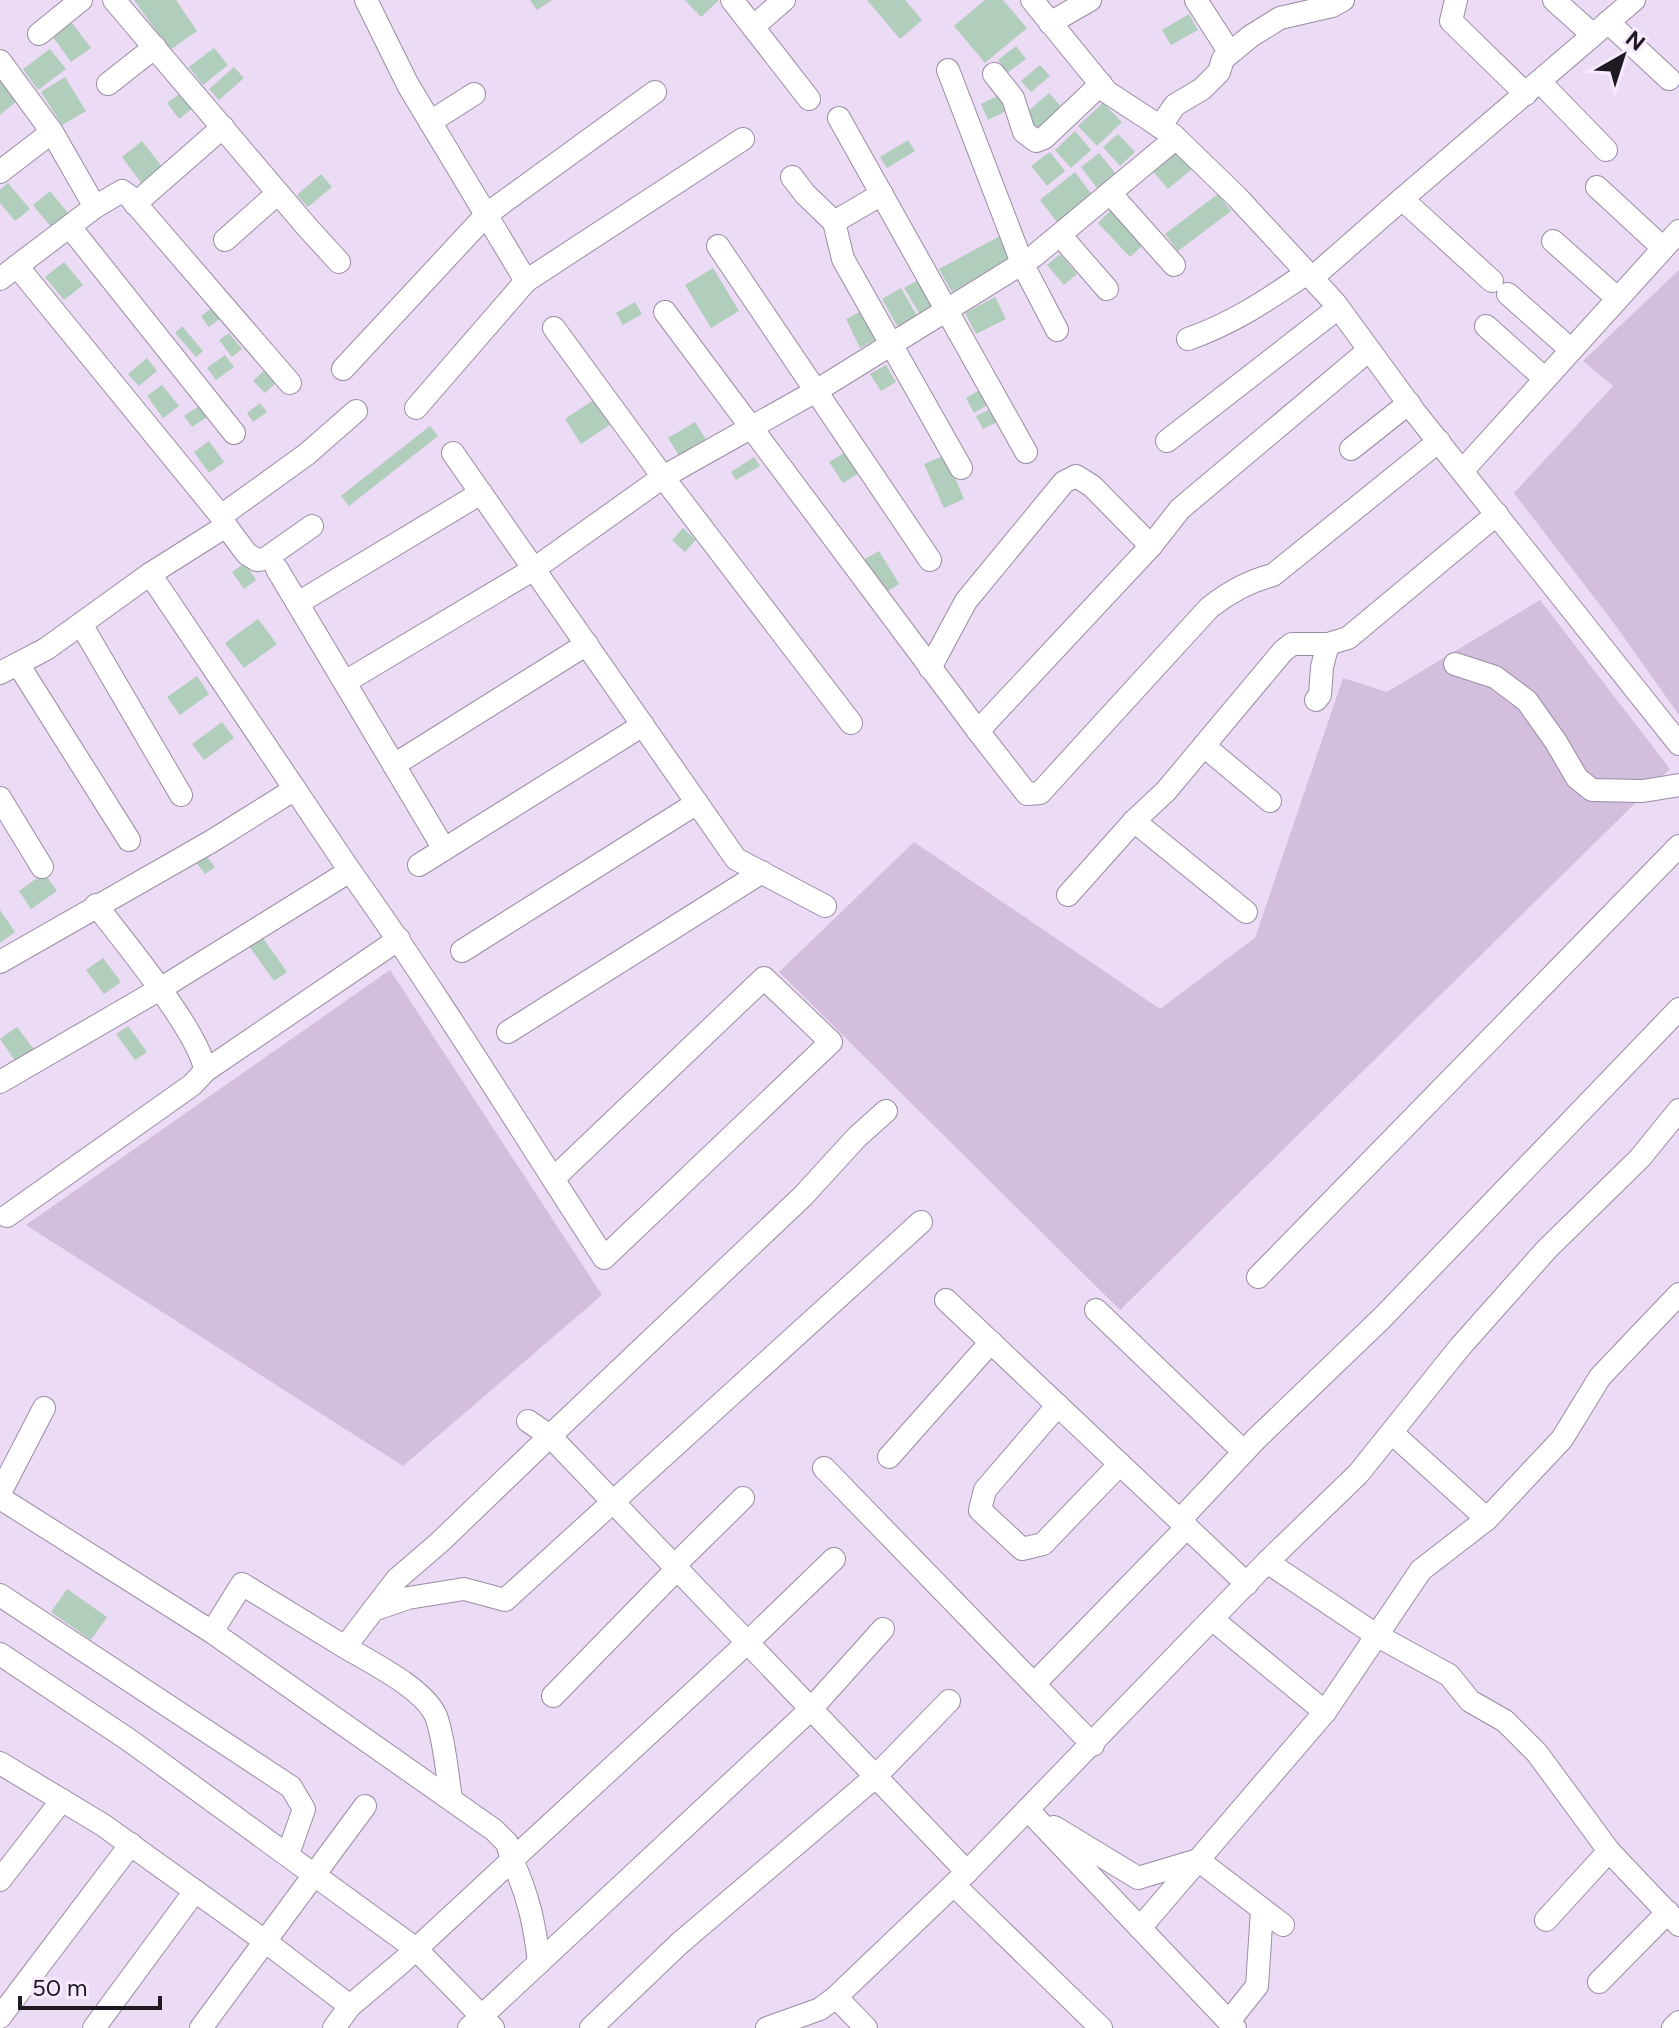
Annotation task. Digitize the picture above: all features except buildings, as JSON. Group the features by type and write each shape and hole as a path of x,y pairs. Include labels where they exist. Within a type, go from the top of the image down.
{"street":[{"path":"39,34 81,0"},
{"path":"114,0 339,262"},
{"path":"366,0 408,85 526,281"},
{"path":"732,0 809,99"},
{"path":"753,27 784,0"},
{"path":"1032,0 1107,92 1168,132 1237,197 1338,308 1409,403 1679,744"},
{"path":"1050,23 1090,0"},
{"path":"1196,0 1230,53"},
{"path":"345,682 534,569 663,477 750,430 892,346 1034,256 1110,193 1168,132 1175,105 1202,89 1219,72 1223,59 1230,53 1280,18 1332,6 1343,0"},
{"path":"1456,0 1451,21 1606,150"},
{"path":"1554,0 1601,28 1669,79"},
{"path":"1188,339 1223,327 1309,275 1634,0"},
{"path":"108,84 155,47"},
{"path":"1,64 52,132 95,207"},
{"path":"948,70 1022,263 1057,330"},
{"path":"994,74 1013,98 1024,132 1036,141 1044,138 1101,84"},
{"path":"343,369 487,214 655,92"},
{"path":"430,122 474,94"},
{"path":"839,118 1026,452"},
{"path":"135,204 223,127"},
{"path":"0,172 52,132"},
{"path":"416,408 526,281 743,139"},
{"path":"792,177 834,222 843,259 961,468"},
{"path":"1463,470 1671,240 1597,187"},
{"path":"290,383 122,191 95,207 8,273 224,521 247,554 257,560 265,559 312,526"},
{"path":"225,240 278,193"},
{"path":"1110,193 1174,265"},
{"path":"834,222 882,194"},
{"path":"1402,199 1570,349"},
{"path":"70,227 234,433"},
{"path":"1060,235 1107,289"},
{"path":"1553,241 1617,298"},
{"path":"718,246 930,560"},
{"path":"1167,441 1338,308"},
{"path":"665,312 750,430 1027,794 1040,793 1209,608 1255,579 1273,575 1439,441"},
{"path":"1486,326 1544,378"},
{"path":"554,328 663,477 851,723"},
{"path":"978,731 1151,546 1180,509 1369,350"},
{"path":"1351,449 1409,403"},
{"path":"129,840 9,668 46,649 224,521 356,411"},
{"path":"453,453 736,859 825,906"},
{"path":"930,668 966,601 1064,482 1076,476 1092,486 1151,546"},
{"path":"298,603 481,493"},
{"path":"1068,895 1134,821 1166,791 1283,651 1292,644 1328,644 1348,638 1497,514"},
{"path":"277,569 444,849"},
{"path":"150,574 399,939 553,1179 604,1258 831,1042 764,978 553,1179"},
{"path":"81,624 181,795"},
{"path":"394,765 587,644"},
{"path":"1316,700 1320,695 1328,644"},
{"path":"1455,664 1495,677 1527,701 1577,778 1592,790 1643,791 1679,785"},
{"path":"419,865 643,725"},
{"path":"1204,746 1270,801"},
{"path":"0,962 212,841 295,789"},
{"path":"0,798 42,867"},
{"path":"462,951 697,803"},
{"path":"1134,821 1246,912"},
{"path":"1258,1277 1679,846"},
{"path":"0,1082 160,989 350,871"},
{"path":"508,1032 762,872"},
{"path":"96,905 160,989 204,1056 205,1071"},
{"path":"7,1216 192,1085 205,1071 399,939"},
{"path":"1034,1684 1183,1523 1244,1452 1382,1318 1679,1009"},
{"path":"772,2027 812,2021 820,2009 1029,1811 1267,1562 1358,1474 1440,1370 1547,1249 1640,1158 1679,1110"},
{"path":"345,1647 397,1579 440,1542 803,1196 857,1137 886,1111"},
{"path":"373,1610 408,1598 464,1589 505,1600 921,1222"},
{"path":"1140,1928 1325,1712 1421,1570 1487,1519 1562,1439 1600,1377 1679,1294"},
{"path":"946,1300 1247,1584"},
{"path":"1096,1310 1244,1452"},
{"path":"889,1457 991,1342"},
{"path":"1058,1405 985,1490 980,1510 1022,1549 1043,1544 1120,1464"},
{"path":"44,1408 0,1496 212,1632 494,1830 507,1843 527,1893 536,1930 539,1963"},
{"path":"528,1421 550,1436 811,1709 875,1777 961,1878 1101,2028"},
{"path":"1392,1433 1487,1519"},
{"path":"824,1468 1093,1745"},
{"path":"553,1696 743,1498"},
{"path":"334,2028 350,2006 416,1949 834,1559"},
{"path":"1267,1562 1376,1635 1449,1675 1470,1701 1505,1721 1537,1753 1609,1851 1673,1918 1599,1982"},
{"path":"212,1632 242,1584 408,1686 425,1700 437,1716 451,1799"},
{"path":"0,1595 291,1787 304,1809 288,1854"},
{"path":"1212,1619 1325,1712"},
{"path":"0,1654 129,1740 416,1949 481,2024 539,1963 811,1709 883,1629"},
{"path":"591,2028 680,1943 875,1777 949,1701"},
{"path":"0,1763 131,1844 350,2006"},
{"path":"0,1880 62,1800"},
{"path":"201,2028 365,1806"},
{"path":"1029,1811 1138,1878 1198,1860"},
{"path":"1029,1811 1232,2025 1257,1986 1262,1910"},
{"path":"0,2017 131,1844"},
{"path":"1546,1920 1609,1851"},
{"path":"1198,1860 1283,1925"},
{"path":"94,2028 195,1891"},
{"path":"836,1997 866,2028"},
{"path":"1673,2028 1679,2022"}],"shaded area":[{"path":"1679,270 1679,715 1613,622 1514,493 1613,386 1583,361"},
{"path":"1540,600 1670,769 1120,1310 779,972 914,842 1160,1009 1255,938 1343,678 1387,692"},
{"path":"390,970 602,1295 403,1466 26,1225"}]}
